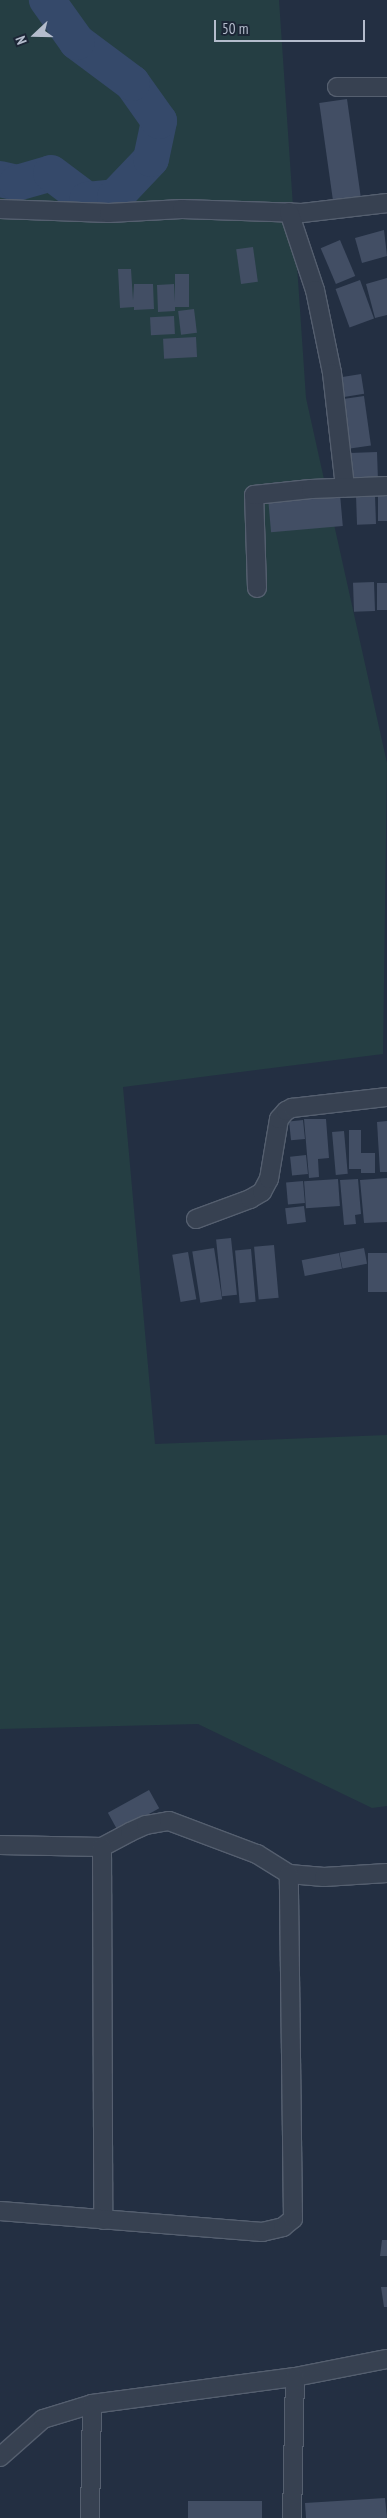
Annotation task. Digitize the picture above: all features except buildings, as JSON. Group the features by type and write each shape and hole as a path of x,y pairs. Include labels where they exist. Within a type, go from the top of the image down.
{"street":[{"path":"337,87 387,87"},
{"path":"0,209 109,213 182,209 289,212 387,203"},
{"path":"289,212 315,290 321,318 332,373 345,487"},
{"path":"257,588 254,495 260,492 387,486"},
{"path":"196,1219 250,1199 262,1192 269,1180 279,1119 286,1111 292,1108 387,1097"},
{"path":"0,1845 102,1847 138,1829 169,1821 258,1854 289,1874 324,1876 387,1873"},
{"path":"102,1847 103,2220"},
{"path":"0,2211 262,2232 283,2227 293,2219 289,1874"},
{"path":"0,2457 43,2419 92,2404 295,2377 387,2360"},
{"path":"292,2518 295,2377"},
{"path":"90,2518 92,2404"}],"green space":[{"path":"0,0 279,0 306,398 387,763 383,1054 123,1087 155,1444 387,1435 387,1806 372,1808 198,1724 0,1729"}],"waterway":[{"path":"0,179 17,183 51,173 87,200 115,197 151,159 159,121 132,83 77,42 47,0"}]}
